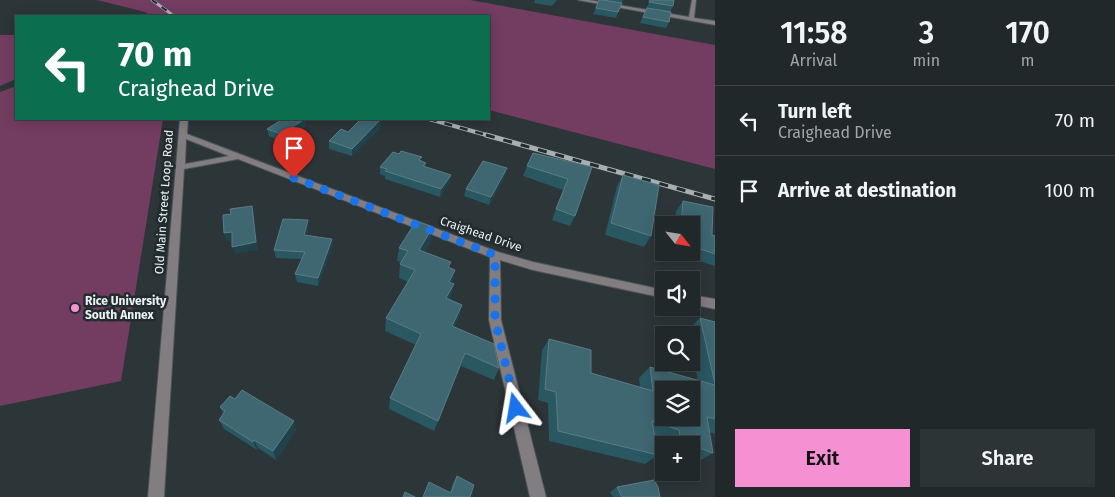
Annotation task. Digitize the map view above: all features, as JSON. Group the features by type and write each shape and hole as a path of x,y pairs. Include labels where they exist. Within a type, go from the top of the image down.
{"street":[{"path":"580,0 715,23"},
{"path":"691,19 694,0"},
{"name":"Old Main Street Loop Road","path":"156,497 184,120"},
{"name":"Craighead Drive","path":"182,135 495,255 533,266 655,292"},
{"path":"180,167 239,157"},
{"path":"495,255 495,320 538,497"},
{"path":"700,301 715,304"}],"shaded area":[{"path":"97,0 470,0 715,45 715,169 490,110 490,15 150,15 145,12"},
{"path":"0,35 15,35 15,79 0,86"},
{"name":"Rice University South Annex","path":"15,86 15,120 163,120 121,381 0,406 0,92"}],"building":[{"path":"599,0 622,3 618,12 596,8"},
{"path":"650,0 674,0 673,6 649,2"},
{"path":"647,8 671,12 669,22 643,17"},
{"path":"281,120 303,120 281,134 267,129"},
{"path":"360,120 380,120 352,149 329,141 341,129 348,132"},
{"path":"401,151 422,157 419,160 426,163 423,166 451,175 441,189 385,171 387,169 380,167 393,152 399,154"},
{"path":"533,153 592,167 575,216 556,209 568,179 527,166"},
{"path":"483,161 507,168 491,197 466,189"},
{"path":"623,175 659,185 651,236 611,223"},
{"path":"683,201 713,207 712,235 715,236 715,254 700,249 700,216 682,216"},
{"path":"252,206 256,242 232,247 232,232 224,233 223,215 231,214 230,209"},
{"path":"283,219 308,220 304,235 332,239 318,278 295,274 305,252 274,250"},
{"path":"416,221 433,227 419,250 451,262 448,267 455,270 449,282 454,284 446,298 462,305 452,326 494,344 499,368 465,353 438,421 390,398 421,334 386,318 415,270 400,264 408,251 399,248"},
{"path":"700,318 715,322 715,384"},
{"path":"549,339 591,350 591,373 653,391 650,367 655,368 655,371 664,371 715,385 715,419 707,417 713,453 700,448 700,436 680,436 679,430 667,426 700,426 700,381 655,381 655,422 652,421 655,454 558,431 556,392 545,389"},
{"path":"242,390 294,421 273,451 254,440 253,442 219,420 225,411 220,407 230,396 235,399"},
{"path":"457,476 474,485 470,497 423,497 429,482 451,493"},
{"path":"654,480 660,497 622,497 617,487"},
{"path":"405,492 415,497 403,497"}],"railway":[{"path":"152,0 173,15"},
{"path":"433,120 490,136"},
{"path":"486,135 715,199"}],"place":[{"name":"Rice University South Annex","path":"75,308"}],"route":[{"path":"294,178 495,255 495,320 516,408"}]}
